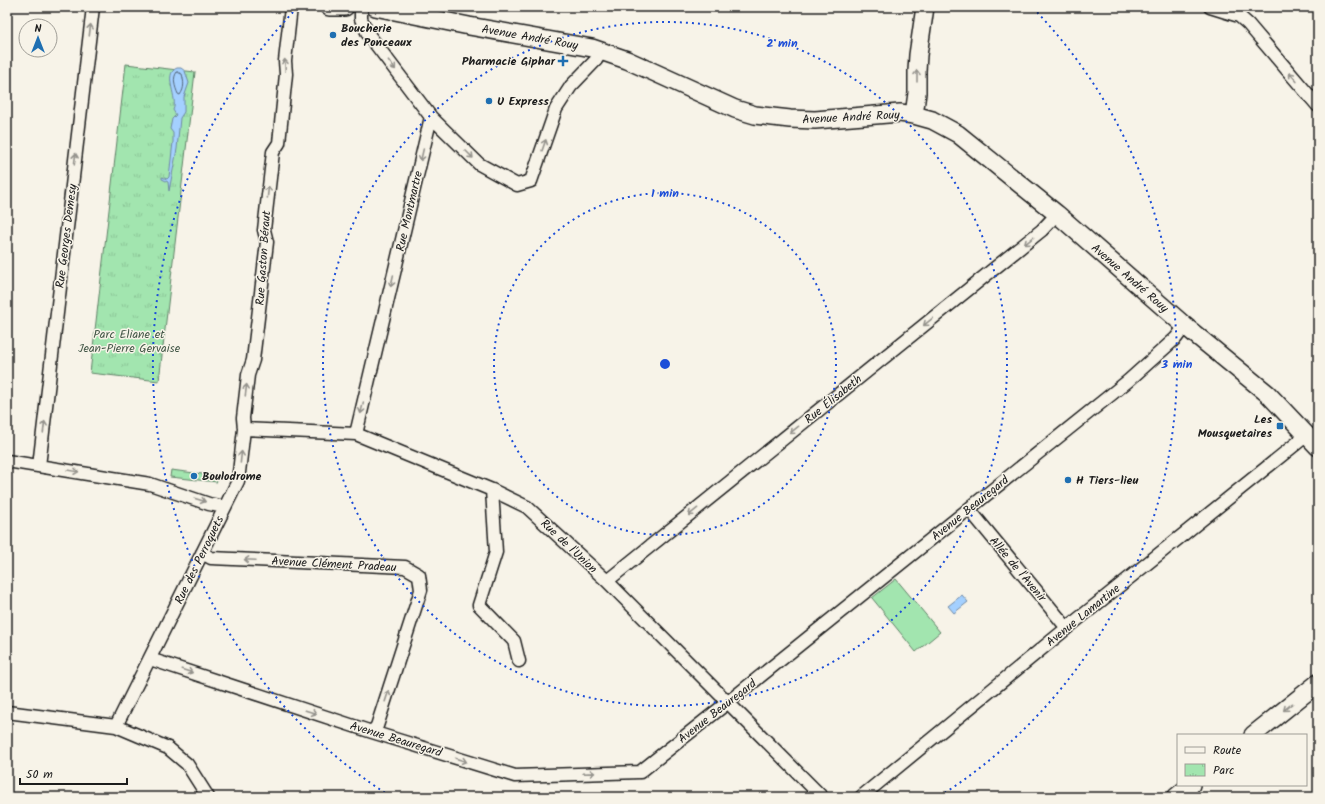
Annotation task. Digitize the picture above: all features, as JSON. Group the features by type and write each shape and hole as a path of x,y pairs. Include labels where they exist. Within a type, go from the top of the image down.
{"main road":[{"path":"329,7 344,7"},
{"name":"Avenue André Rouy","path":"375,7 469,26 584,46 602,51 627,60 735,109 755,116 815,120 900,113 932,120 958,134 1057,214 1185,326 1268,394 1313,441"},
{"path":"914,115 917,93 918,55 925,7"},
{"path":"1254,734 1318,683"},
{"path":"1176,797 1190,786"}],"street":[{"name":"Rue Georges Demesy","path":"39,466 93,7"},
{"name":"Rue Gaston Béraut","path":"225,507 238,481 248,375 254,360 267,242 264,230 273,152 279,142 286,74 285,61 290,7"},
{"path":"361,7 361,19 368,34 431,117 479,164 517,185 531,182 556,109 571,86 596,60 602,51"},
{"path":"1210,7 1239,16 1248,24 1318,106"},
{"name":"Rue Montmartre","path":"356,434 431,117"},
{"name":"Rue Élisabeth","path":"607,582 1036,235 1050,223 1057,214"},
{"name":"Avenue Beauregard","path":"150,659 372,732 515,776 640,772 1128,381 1176,338 1185,326"},
{"name":"Rue de l'Union","path":"244,429 356,434 492,490 527,507 607,582 822,797"},
{"name":"Avenue Lamartine","path":"861,797 1067,628 1313,441"},
{"name":"Rue des Perroquets","path":"7,461 150,484 209,504 225,507 116,726"},
{"path":"492,490 496,552 479,605 514,641 519,662"},
{"name":"Allée de l'Avenir","path":"969,509 1067,628"},
{"name":"Avenue Clément Pradeau","path":"202,553 211,558 405,567 419,575 421,590 377,726 372,732"},
{"path":"7,712 116,726 168,748 187,764 208,797"}],"green space":[{"name":"Parc Eliane et Jean-Pierre Gervaise","path":"126,64 195,72 159,381 90,373"},
{"name":"Boulodrome","path":"171,470 218,476 217,482 170,477"},
{"path":"896,579 940,632 916,652 872,598"}],"water":[{"path":"177,68 181,68 185,71 189,83 184,97 184,112 180,118 177,149 169,191 168,182 162,179 162,177 167,179 169,177 173,142 173,133 170,129 172,119 176,115 173,110 174,100 171,76 173,71"},
{"path":"962,595 968,602 954,613 948,606"}],"place":[{"name":"Boucherie des Ponceaux","path":"333,35"},
{"name":"Pharmacie Giphar","path":"563,61"},
{"name":"U Express","path":"489,101"},
{"name":"Les Mousquetaires","path":"1280,426"},
{"name":"Boulodrome","path":"194,476"},
{"name":"H Tiers-lieu","path":"1068,480"}]}
